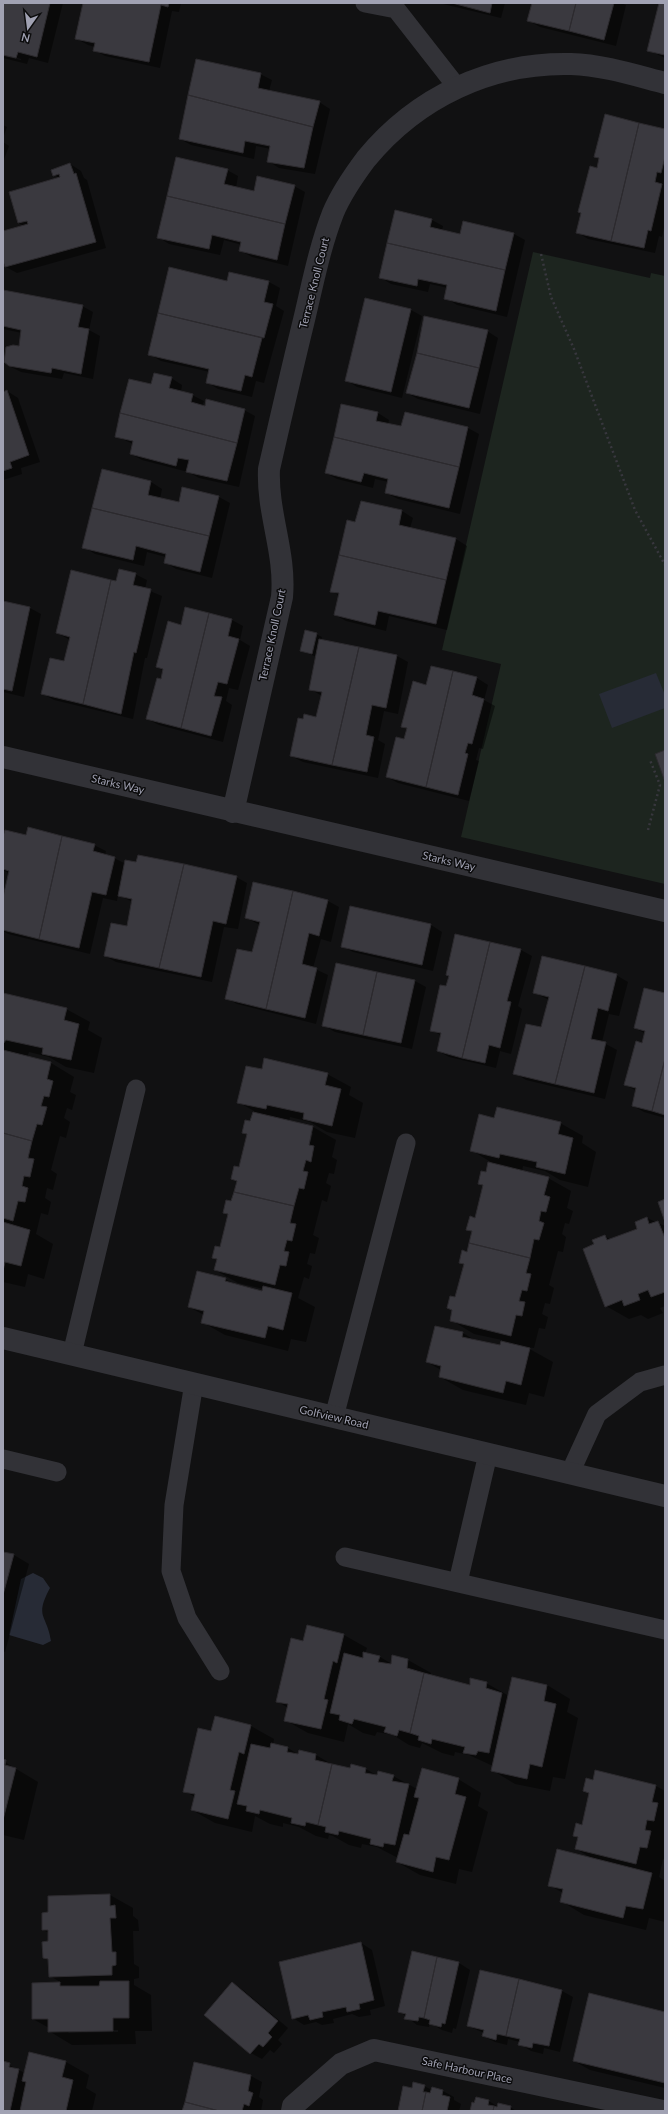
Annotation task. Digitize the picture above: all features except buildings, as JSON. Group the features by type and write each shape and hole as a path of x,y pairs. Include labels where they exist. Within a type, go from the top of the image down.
{"street":[{"name":"Terrace Knoll Court","path":"233,812 282,597 284,578 269,504 269,469 319,255 334,211 356,173 384,138 418,109 457,87 499,72 520,67 548,64 595,66 665,83"},
{"name":"Starks Way","path":"3,757 233,812 665,911"},
{"name":"Golfview Road","path":"3,1338 665,1496"},
{"name":"Safe Harbour Place","path":"292,2111 293,2106 341,2064 374,2050 663,2111"}],"lane":[{"path":"365,3 396,9 457,87"},
{"path":"72,1354 136,1089"},
{"path":"334,1417 406,1143"},
{"path":"570,1473 597,1414 640,1382 665,1375"},
{"path":"194,1383 174,1505 171,1571 187,1618 220,1671"},
{"path":"458,1582 488,1454"},
{"path":"3,1459 57,1472"},
{"path":"345,1557 665,1630"}],"path":[{"path":"541,254 551,297 574,349 635,510 665,565"},
{"path":"648,830 660,785 650,760"}],"shaded area":[{"path":"533,252 650,278 651,273 665,276 665,884 461,837 501,664 442,650"},
{"path":"656,673 665,695 665,708 612,728 599,694"},
{"path":"33,1573 43,1578 50,1588 45,1598 42,1611 51,1641 43,1645 9,1635 21,1579"}]}
